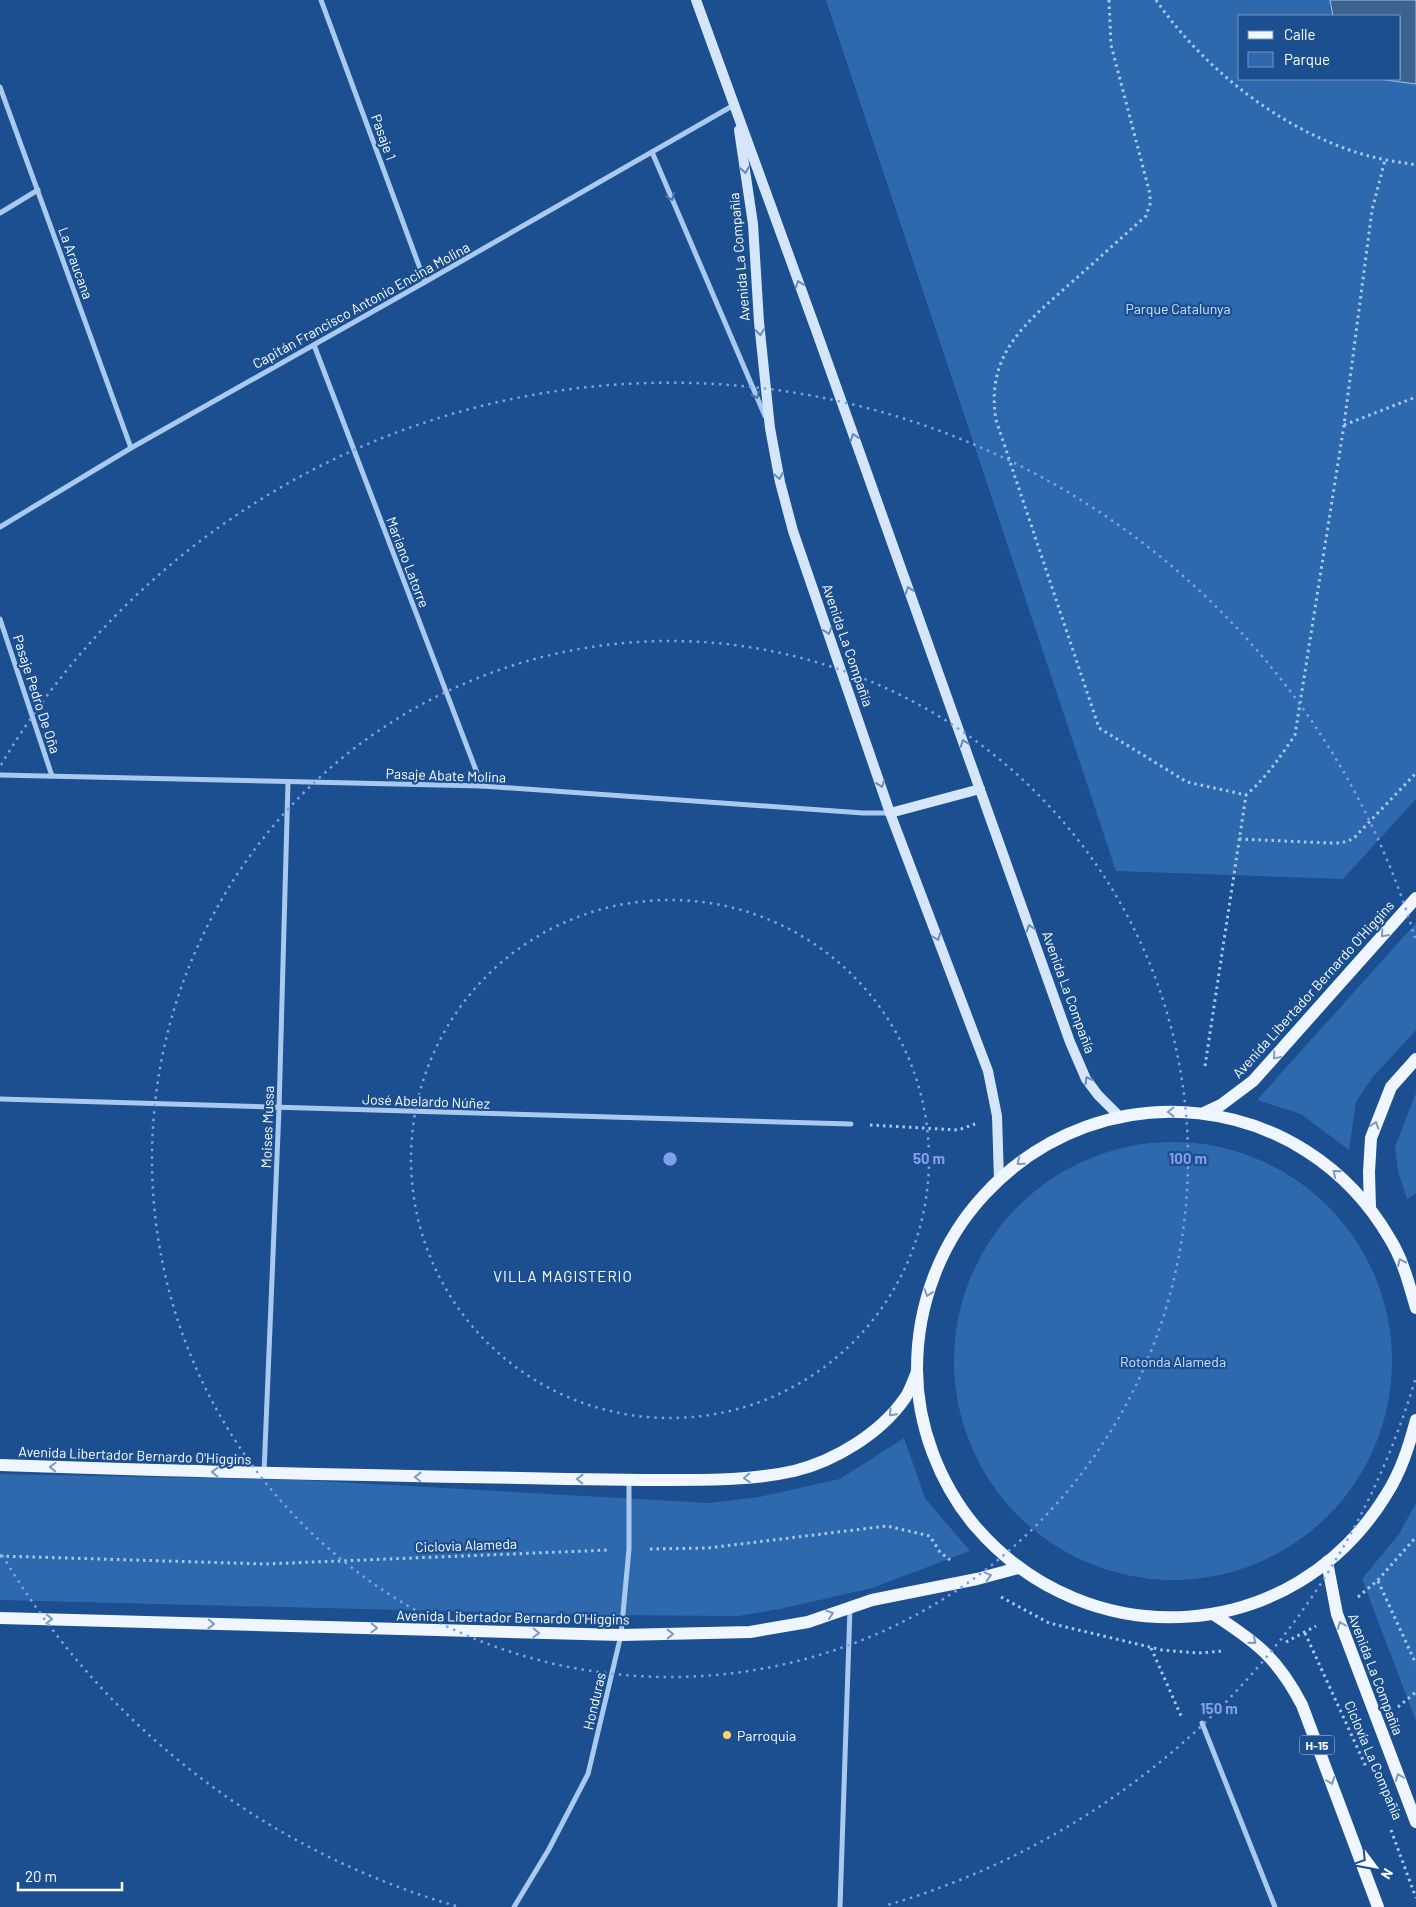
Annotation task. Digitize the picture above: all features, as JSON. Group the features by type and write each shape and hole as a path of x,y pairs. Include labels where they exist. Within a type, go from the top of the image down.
{"main road":[{"name":"Avenida La Compañía","path":"696,0 735,104 1070,1042 1086,1079 1098,1095 1119,1116"},
{"name":"Avenida La Compañía","path":"735,104 753,224 759,322 770,428 780,482 793,530 890,813 988,1071 997,1116 999,1179"},
{"path":"890,813 980,789"},
{"name":"Avenida Libertador Bernardo O'Higgins","path":"1204,1113 1238,1094 1260,1074 1416,898"},
{"path":"1370,1208 1369,1172 1371,1138 1391,1087 1416,1059"},
{"path":"1416,1308 1407,1276 1391,1240 1370,1208 1344,1180 1304,1150 1279,1135 1242,1121 1204,1113 1166,1112 1119,1116 1086,1126 1054,1140 1025,1157 999,1179 974,1206 953,1235 937,1267 925,1301 919,1336 917,1372 921,1410 930,1447 945,1482 965,1514 990,1543 1018,1568 1053,1590 1091,1605 1131,1615 1172,1618 1212,1614 1243,1607 1273,1595 1301,1580 1327,1562 1360,1531 1387,1494 1406,1453 1416,1420"},
{"name":"Avenida Libertador Bernardo O'Higgins","path":"0,1465 264,1474 629,1480 713,1480 764,1476 796,1470 826,1460 865,1438 888,1418 905,1398 917,1372"},
{"name":"Avenida La Compañía","path":"1327,1562 1337,1614 1416,1822"},
{"name":"Avenida Libertador Bernardo O'Higgins","path":"0,1618 621,1635 750,1632 808,1622 872,1600 977,1579 1018,1568"},
{"name":"H-15","path":"1212,1614 1261,1648 1289,1681 1302,1704 1378,1907"}],"street":[{"name":"Pasaje 1","path":"321,0 425,282"},
{"name":"La Araucana","path":"0,86 131,448"},
{"name":"Capitán Francisco Antonio Encina Molina","path":"0,527 131,448 735,104"},
{"path":"652,152 770,428"},
{"path":"0,213 38,190"},
{"name":"Mariano Latorre","path":"314,345 482,786"},
{"name":"Pasaje Pedro De Oña","path":"0,619 52,776"},
{"name":"Pasaje Abate Molina","path":"0,775 482,786 863,813 890,813"},
{"name":"Moises Mussa","path":"264,1474 279,1109 288,782"},
{"name":"José Abelardo Núñez","path":"0,1099 279,1109 851,1124"},
{"name":"Honduras","path":"514,1907 549,1849 588,1774 621,1635 629,1549 629,1480"},
{"path":"840,1907 850,1608"},
{"path":"1202,1723 1275,1907"}],"path":[{"path":"1109,0 1111,45 1150,194 1150,204 1146,216 1018,332 1002,357 996,377 993,392 996,420 1099,728 1187,782 1246,796"},
{"path":"1156,0 1170,20 1192,43 1221,72 1257,102 1303,130 1345,148 1385,160 1416,164"},
{"path":"1205,1066 1246,796 1266,776 1295,735 1344,425 1372,210 1385,160"},
{"path":"1344,425 1416,397"},
{"path":"1239,839 1329,844 1353,839 1416,772"},
{"path":"851,1124 958,1130 997,1116"},
{"name":"Ciclovía Alameda","path":"0,1556 265,1564 629,1549 708,1548 887,1526 930,1536"},
{"path":"1337,1614 1378,1581 1416,1537"},
{"path":"1378,1581 1416,1664"},
{"name":"Ciclovía La Compañía","path":"1305,1632 1368,1770"},
{"path":"1151,1647 1184,1725 1202,1723"},
{"name":"Ciclovía La Compañía","path":"1389,1825 1416,1898"}],"green space":[{"name":"Parque Catalunya","path":"826,0 1416,0 1416,799 1343,879 1116,871"},
{"path":"1416,923 1416,1030 1372,1078 1356,1102 1349,1150 1301,1114 1257,1100"},
{"path":"1416,1093 1416,1193 1407,1199 1398,1171 1395,1147"},
{"name":"Rotonda Alameda","path":"1173,1142 1216,1146 1237,1151 1257,1159 1295,1179 1328,1206 1355,1239 1375,1277 1383,1297 1388,1318 1392,1361 1388,1404 1383,1425 1375,1445 1355,1483 1328,1516 1295,1543 1257,1563 1237,1571 1216,1576 1173,1580 1130,1576 1109,1571 1089,1563 1051,1543 1018,1516 991,1483 971,1445 963,1425 958,1404 954,1361 958,1318 963,1297 971,1277 991,1239 1018,1206 1051,1179 1089,1159 1109,1151 1130,1146"},
{"path":"904,1438 925,1498 970,1551 872,1588 780,1609 738,1616 598,1615 0,1600 0,1474 301,1480 710,1503 759,1497 840,1479"},
{"path":"1416,1503 1416,1721 1362,1579 1399,1534"}],"shaded area":[{"path":"1330,0 1416,0 1416,84 1386,80 1401,80 1401,15 1333,15"}],"place":[{"name":"Parroquia","path":"727,1735"}],"district":[{"name":"VILLA MAGISTERIO","path":"563,1276"}]}
